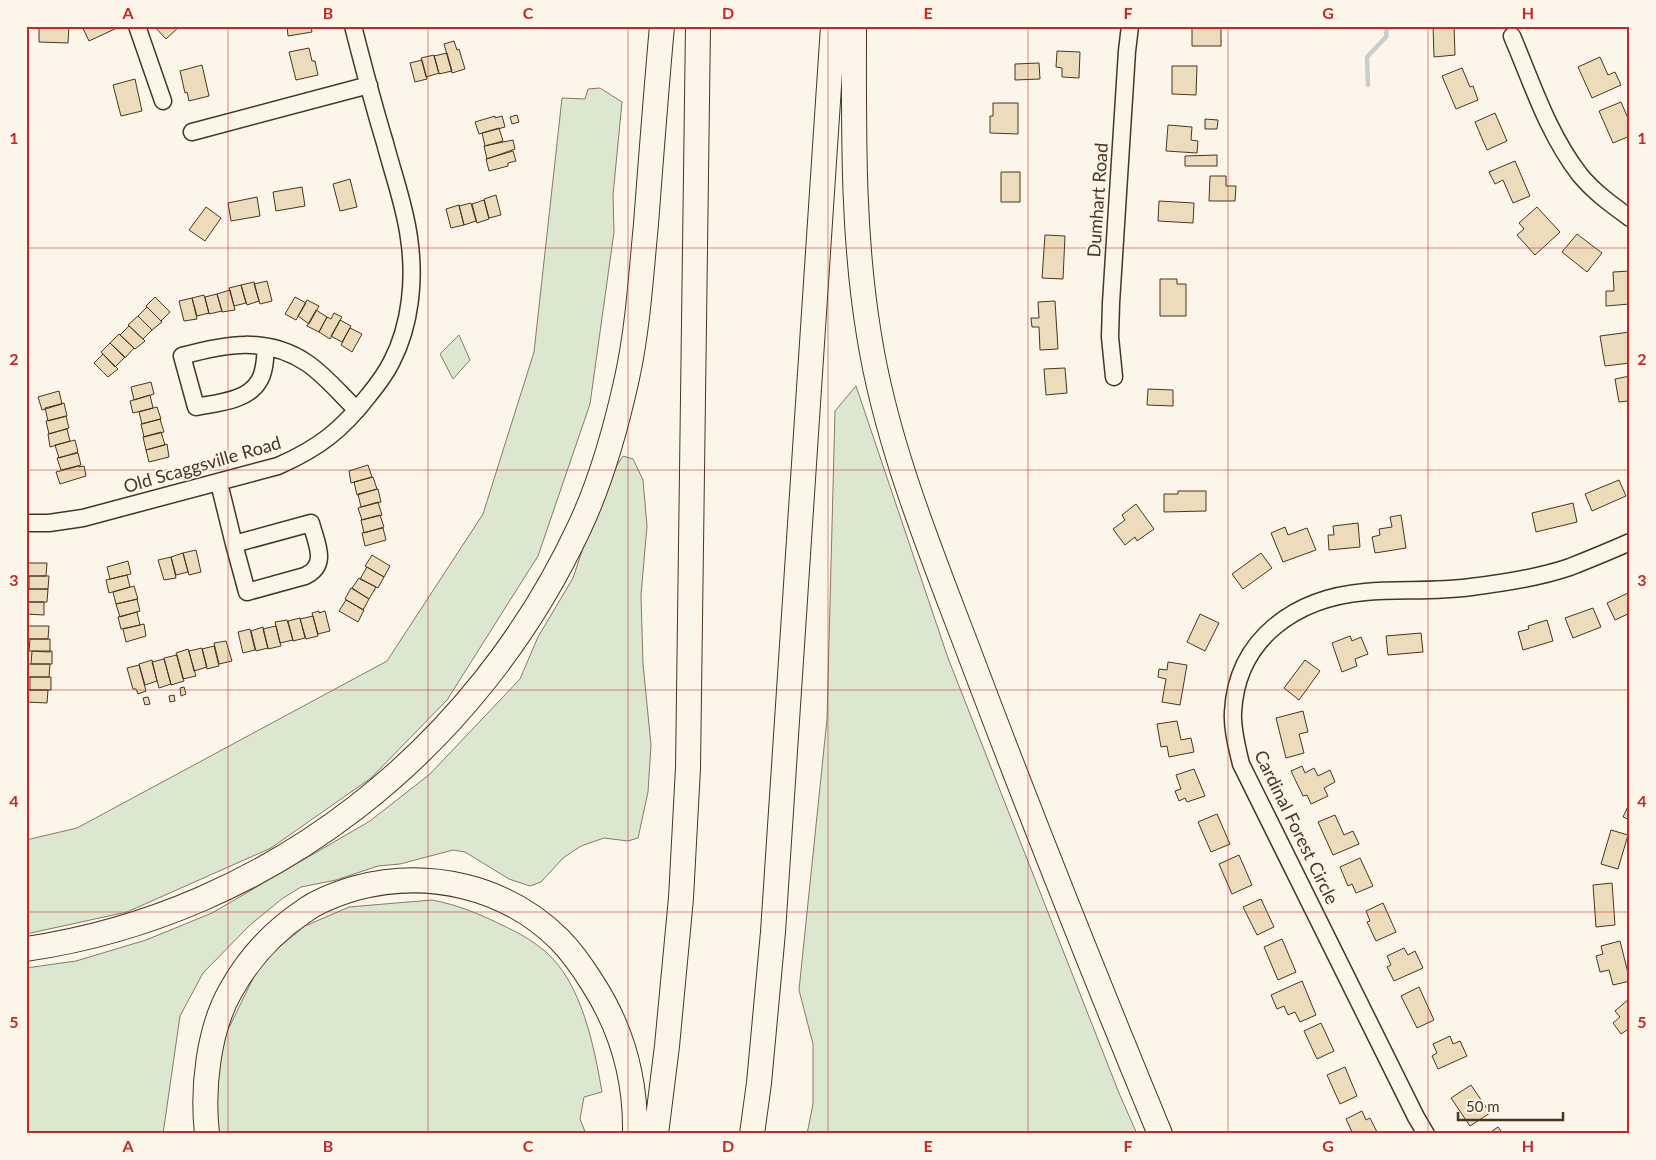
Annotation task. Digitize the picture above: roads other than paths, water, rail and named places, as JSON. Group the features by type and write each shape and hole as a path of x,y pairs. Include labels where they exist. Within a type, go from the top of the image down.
{"highway":[{"path":"26,949 90,936 179,908 232,884 289,854 341,820 386,784 435,739 478,690 519,636 549,586 581,525 600,476 628,375 642,271 662,26"},
{"path":"656,1134 668,1046 681,898 688,768 698,26"},
{"path":"752,1134 759,1083 773,932 833,26"},
{"path":"854,26 855,202 859,266 869,337 881,394 894,442 928,544 1016,778 1102,995 1160,1134"},
{"path":"207,1134 206,1096 208,1061 217,1024 230,992 250,961 277,932 306,910 341,892 374,883 409,879 442,881 477,889 506,901 558,938 582,965 604,1001 622,1041 631,1074 636,1111 635,1134"}],"street":[{"path":"137,26 163,100"},
{"name":"Old Scaggsville Road","path":"26,523 49,524 83,518 278,466 298,457 328,438 357,410 380,382 393,360 403,334 412,275 409,238 400,198 353,26"},
{"name":"Dumhart Road","path":"1114,377 1110,336 1110,303 1130,26"},
{"path":"1512,36 1550,126 1564,152 1581,176 1603,198 1630,218"},
{"path":"192,132 368,85"},
{"path":"266,347 264,367 259,382 249,392 236,398 196,407 182,356 220,346 242,344 266,347 288,353 307,363 357,410"},
{"path":"219,483 234,544 248,592 312,573 318,565 320,555 311,522 234,544"},
{"name":"Cardinal Forest Circle","path":"1426,1134 1241,764 1234,736 1233,712 1236,689 1243,669 1265,635 1285,617 1315,602 1330,597 1365,592 1438,591 1533,577 1569,567 1630,542"}],"waterway":[{"path":"1368,85 1367,57 1386,37 1387,26"}]}
